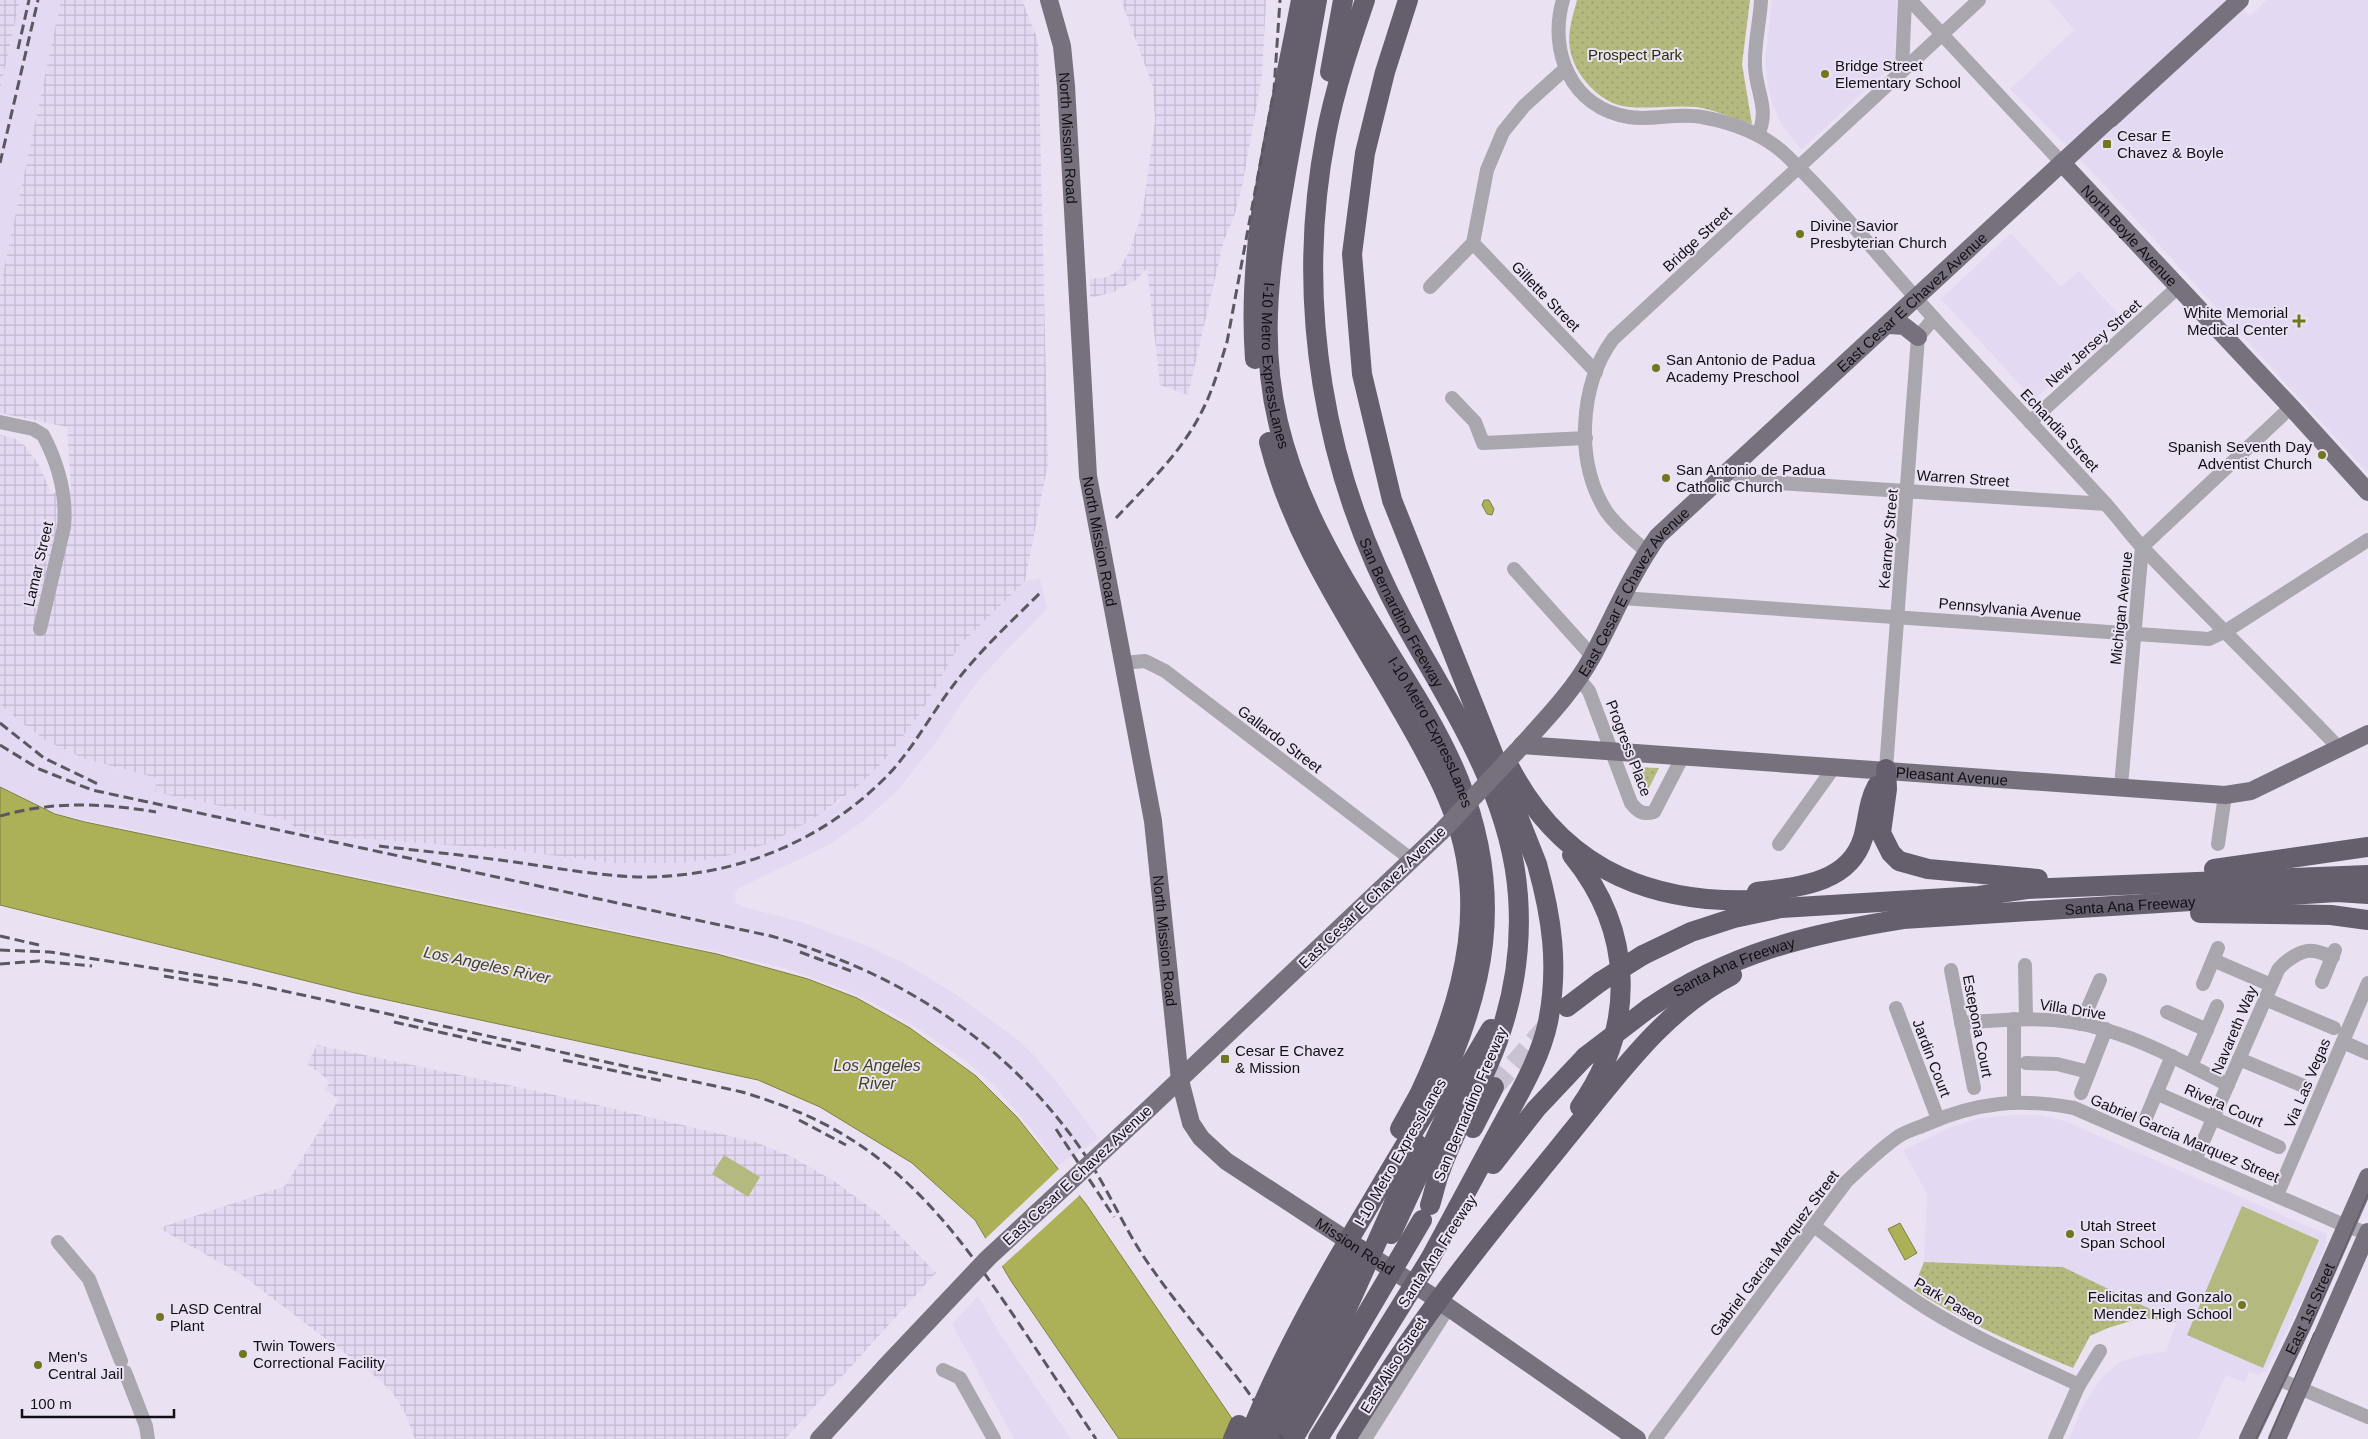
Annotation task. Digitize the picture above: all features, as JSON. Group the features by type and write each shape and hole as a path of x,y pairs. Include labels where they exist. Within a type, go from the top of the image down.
{"highway":[{"name":"I-10 Metro ExpressLanes","path":"1248,1439 1264,1398 1319,1292 1426,1098 1447,1030 1464,962 1470,900 1468,866 1461,834 1447,798 1423,748 1311,552 1292,514 1276,469 1264,420 1256,371 1252,312 1258,237 1301,0"},
{"name":"I-10 Metro ExpressLanes","path":"1233,1439 1276,1346 1319,1265 1459,1043 1478,983 1486,929 1486,879 1482,855 1459,780 1440,739 1325,547 1306,510 1288,462 1277,419 1269,368 1266,316 1270,263 1317,0"},
{"path":"1340,467 1330,446 1315,396 1305,331 1301,279 1302,228 1308,182 1343,0"},
{"name":"San Bernardino Freeway","path":"1366,0 1342,71 1329,120 1318,186 1314,236 1316,336 1325,402 1340,467 1374,562 1404,622 1471,741 1500,810 1515,868 1518,894 1518,946 1510,1000 1504,1024 1485,1071 1440,1169 1426,1213"},
{"name":"San Bernardino Freeway","path":"1408,0 1385,72 1365,153 1352,254 1362,374 1392,500 1462,678"},
{"path":"1346,1439 1390,1370 1443,1304 1588,1096 1610,1049 1620,998 1621,961 1606,908 1590,877 1520,788 1462,678"},
{"path":"1430,1260 1523,1087 1539,1052 1548,1024 1554,971 1549,906 1537,864 1462,678"},
{"path":"1886,769 1887,789 1881,833 1891,854 1899,861 1928,869 1950,872 2052,880 2074,888"},
{"path":"1701,899 1800,887 1814,883 1838,871 1850,862 1860,846 1873,793 1886,769"},
{"path":"1548,826 1588,859 1625,880 1668,893 1701,899 1749,901 2008,886 2027,889"},
{"path":"2153,883 2182,874 2368,847"},
{"name":"Santa Ana Freeway","path":"1567,1007 1600,982 1643,955 1691,932 1734,918 1781,908 1979,896 2027,889 2368,875"},
{"name":"Santa Ana Freeway","path":"1318,1439 1430,1260 1444,1245 1498,1156 1536,1109 1585,1056 1674,991 1726,964 1772,946 1842,929 1902,919 2337,892 2368,894"},
{"path":"2119,907 2151,912 2331,915 2368,920"},
{"path":"1501,1219 1646,1043 1678,1012 1716,983 1748,967 1842,929"},
{"path":"1378,1261 1468,1068 1490,1033 1501,1004 1518,946"},
{"name":"Santa Ana Freeway","path":"1293,1439 1426,1213 1494,1087"},
{"path":"1284,1439 1292,1417 1340,1324 1392,1208 1426,1098"},
{"path":"1266,1439 1281,1403 1359,1249"}],"main road":[{"name":"North Mission Road","path":"1049,0 1062,46 1066,86 1088,476 1153,821 1180,1080"},
{"name":"East Cesar E Chavez Avenue","path":"819,1439 988,1258 1180,1080 1441,832 1519,748 1579,679 1647,552 1673,522 1731,471 2240,0"},
{"name":"North Boyle Avenue","path":"2062,163 2291,407 2368,492"},
{"path":"1888,325 1904,326 1918,337"},
{"name":"Pleasant Avenue","path":"1519,748 1612,750 2225,795 2251,792 2338,747 2368,734"},
{"name":"Mission Road","path":"1180,1080 1191,1123 1211,1149 1443,1304 1637,1439"},
{"name":"East 1st Street","path":"2248,1439 2303,1324 2368,1177"},
{"name":"East 1st Street","path":"2277,1439 2368,1233"}],"street":[{"name":"Echandia Street","path":"1564,0 1558,23 1558,39 1565,69 1574,85 1589,99 1609,111 1626,117 1701,116 1736,125 1770,140 1798,167 1916,299 2106,504 2142,547 2338,747"},
{"path":"1758,135 1764,121 1764,105 1757,85 1755,66 1755,42 1761,0"},
{"path":"1902,70 1905,0"},
{"name":"North Boyle Avenue","path":"1910,0 1940,35 2062,163"},
{"name":"Bridge Street","path":"1647,552 1616,524 1606,510 1588,464 1586,438 1588,400 1605,350 1613,339 1978,0"},
{"path":"1430,287 1473,243 1487,170 1503,132 1524,106 1565,69"},
{"name":"Gillette Street","path":"1473,243 1596,372"},
{"name":"New Jersey Street","path":"2030,422 2178,288"},
{"path":"1918,337 1934,318"},
{"name":"Kearney Street","path":"1886,769 1918,337"},
{"path":"1452,398 1475,422 1483,443 1586,438"},
{"name":"Michigan Avenue","path":"2121,786 2142,547 2291,407"},
{"name":"Lamar Street","path":"0,422 33,429 44,436 63,491 66,512 64,527 40,628"},
{"name":"Warren Street","path":"1731,471 1749,481 2106,504"},
{"name":"Pennsylvania Avenue","path":"1622,598 2208,639 2226,631 2368,540"},
{"path":"1514,569 1592,656"},
{"name":"Gallardo Street","path":"1123,663 1145,661 1165,671 1412,860"},
{"name":"Progress Place","path":"1579,679 1589,691 1632,803 1637,811 1646,814 1654,812 1683,756"},
{"path":"1779,844 1835,766"},
{"path":"2218,844 2225,795"},
{"name":"Navareth Way","path":"2195,1160 2271,984 2283,963 2306,951 2334,953 2322,982"},
{"path":"2203,984 2216,954 2271,984"},
{"path":"2014,1102 2025,965"},
{"name":"Estepona Court","path":"1951,970 1974,1088"},
{"path":"2081,1024 2100,980"},
{"name":"Via Las Vegas","path":"2276,1195 2368,983"},
{"path":"2265,999 2334,1028"},
{"path":"2191,1066 2217,1006"},
{"name":"Jardin Court","path":"1896,1008 1938,1119"},
{"path":"2167,1012 2207,1030"},
{"name":"Villa Drive","path":"1961,1023 2020,1019 2081,1024 2106,1030 2172,1056 2228,1085"},
{"path":"2081,1093 2106,1030"},
{"path":"2343,1042 2368,1053"},
{"path":"2144,1120 2172,1056"},
{"path":"2239,1059 2306,1087"},
{"path":"2026,1063 2057,1064 2089,1072"},
{"name":"Rivera Court","path":"2156,1093 2279,1147"},
{"name":"Gabriel Garcia Marquez Street","path":"1655,1439 1846,1182 1872,1157 1900,1135 1938,1119 1979,1106 2014,1102 2048,1103 2074,1108 2346,1226 2368,1233"},
{"name":"Park Paseo","path":"1814,1226 1883,1279 1928,1309 1965,1330 2079,1385"},
{"path":"58,1242 88,1279 146,1426 148,1439"},
{"name":"East Aliso Street","path":"1365,1439 1443,1304"},
{"path":"2055,1439 2079,1385 2100,1351"},
{"path":"943,1370 960,1378 994,1439"},
{"path":"2276,1378 2368,1417"}],"shaded area":[{"path":"0,0 20,0 0,90"},
{"path":"20,0 61,0 0,288 0,90"},
{"path":"61,0 1022,0 1038,40 1048,463 1025,581 959,646 922,711 883,762 857,787 813,819 769,843 730,855 700,861 679,863 613,863 505,849 339,837 300,831 286,820 155,792 157,778 85,759 47,741 0,704 0,435 14,438 25,446 39,465 51,493 71,490 67,427 0,413 0,288"},
{"path":"1121,0 1266,0 1262,76 1242,187 1234,217 1224,240 1188,395 1160,385 1147,268 1136,280 1114,292 1090,298 1090,279 1108,277 1119,270 1130,250 1143,209 1155,121 1153,87"},
{"name":"Bridge Street Elementary School","path":"1772,0 1897,0 1895,63 1801,150 1782,125 1773,107 1768,85 1765,60"},
{"name":"White Memorial Medical Center","path":"2049,0 2235,0 2250,16 2267,0 2368,0 2368,473 2090,170 2010,89 2074,30"},
{"path":"2011,233 2061,287 2079,271 2122,318 2034,400 1941,299"},
{"path":"1040,578 1047,609 986,672 965,698 937,741 898,790 863,821 829,845 739,888 735,893 736,903 743,907 802,922 867,946 906,964 958,996 1013,1036 1030,1051 1056,1081 1099,1138 1058,1166 1031,1129 995,1086 967,1062 916,1027 883,1008 848,991 788,969 572,921 62,815 21,801 0,790 0,704 35,733 71,753 101,764 158,778 155,792 286,820 300,831 339,837 505,849 613,863 679,863 700,861 790,832 836,804 857,787 922,711 959,646 1025,581"},
{"path":"317,1045 546,1093 755,1142 790,1156 834,1181 879,1214 936,1273 785,1439 415,1439 405,1413 394,1395 380,1380 242,1275 159,1228 285,1186 339,1099 325,1090 329,1083 326,1078 307,1064"},
{"name":"Utah Street Span School","path":"2039,1115 2062,1120 2326,1234 2326,1243 2308,1289 2266,1371 2259,1375 2249,1372 2245,1383 2226,1375 2198,1439 2069,1439 2084,1404 2102,1377 2120,1362 2142,1355 2166,1351 2177,1322 2063,1267 1924,1262 1927,1194 1903,1150 1951,1127 1980,1118"},
{"path":"978,1296 998,1331 1071,1439 1014,1439 952,1324"}],"green space":[{"name":"Prospect Park","path":"1577,0 1750,0 1742,64 1752,124 1697,107 1629,107 1609,101 1599,95 1590,87 1577,69 1570,49 1570,30"},
{"path":"1632,767 1659,768 1644,798"},
{"path":"724,1155 760,1177 748,1197 712,1174"},
{"path":"2242,1206 2319,1240 2263,1368 2187,1335"},
{"path":"1924,1262 2063,1267 2177,1322 2140,1318 2108,1328 2090,1336 2073,1368 2011,1342 1951,1312 1913,1289"}],"water":[{"path":"1484,500 1489,500 1494,509 1492,515 1487,514 1482,505"},
{"name":"Los Angeles River","path":"0,787 55,814 85,822 717,954 808,979 857,998 910,1028 976,1076 1017,1117 1086,1204 1246,1439 1119,1439 1011,1281 975,1220 912,1163 820,1107 758,1080 355,993 0,905"},
{"path":"1900,1223 1917,1253 1905,1260 1888,1229"}],"pier":[{"path":"1060,1168 1081,1194 1000,1268 984,1240"}],"tunnel":[{"path":"1494,1087 1551,1022"}],"tram line":[{"path":"2256,1439 2317,1312 2368,1194"},
{"path":"2269,1439 2314,1333"}],"railway":[{"path":"18,49 29,0"},
{"path":"0,163 38,0"},
{"path":"1116,518 1176,452 1196,423 1208,399 1227,342 1274,90 1280,0"},
{"path":"379,846 591,873 642,877 710,871 774,852 804,838 833,821 860,801 885,778 904,757 944,698 972,662 1040,593"},
{"path":"0,723 44,758 100,785"},
{"path":"0,745 39,769 92,790 771,936 819,951 864,970 907,992 948,1017 987,1046 1022,1079 1055,1115 1094,1168 1131,1237 1159,1279 1283,1439"},
{"path":"0,816 39,808 78,805 97,805 156,812"},
{"path":"0,936 43,946"},
{"path":"0,950 50,952 248,983 742,1092 809,1116 860,1145 888,1166 936,1212 958,1238 998,1293 1096,1439"},
{"path":"800,952 851,971"},
{"path":"0,964 39,961 92,966"},
{"path":"164,976 223,986"},
{"path":"394,1022 524,1051"},
{"path":"563,1060 663,1081"},
{"path":"799,1120 846,1145"},
{"path":"1056,1129 1114,1217"}],"place":[{"name":"Bridge Street Elementary School","path":"1825,74"},
{"name":"Cesar E Chavez & Boyle","path":"2107,144"},
{"name":"Divine Savior Presbyterian Church","path":"1800,234"},
{"name":"White Memorial Medical Center","path":"2299,321"},
{"name":"San Antonio de Padua Academy Preschool","path":"1656,368"},
{"name":"Spanish Seventh Day Adventist Church","path":"2322,455"},
{"name":"San Antonio de Padua Catholic Church","path":"1666,478"},
{"name":"Cesar E Chavez & Mission","path":"1225,1059"},
{"name":"Utah Street Span School","path":"2070,1234"},
{"name":"Felicitas and Gonzalo Mendez High School","path":"2242,1305"},
{"name":"LASD Central Plant","path":"160,1317"},
{"name":"Twin Towers Correctional Facility","path":"243,1354"},
{"name":"Men's Central Jail","path":"38,1365"}]}
